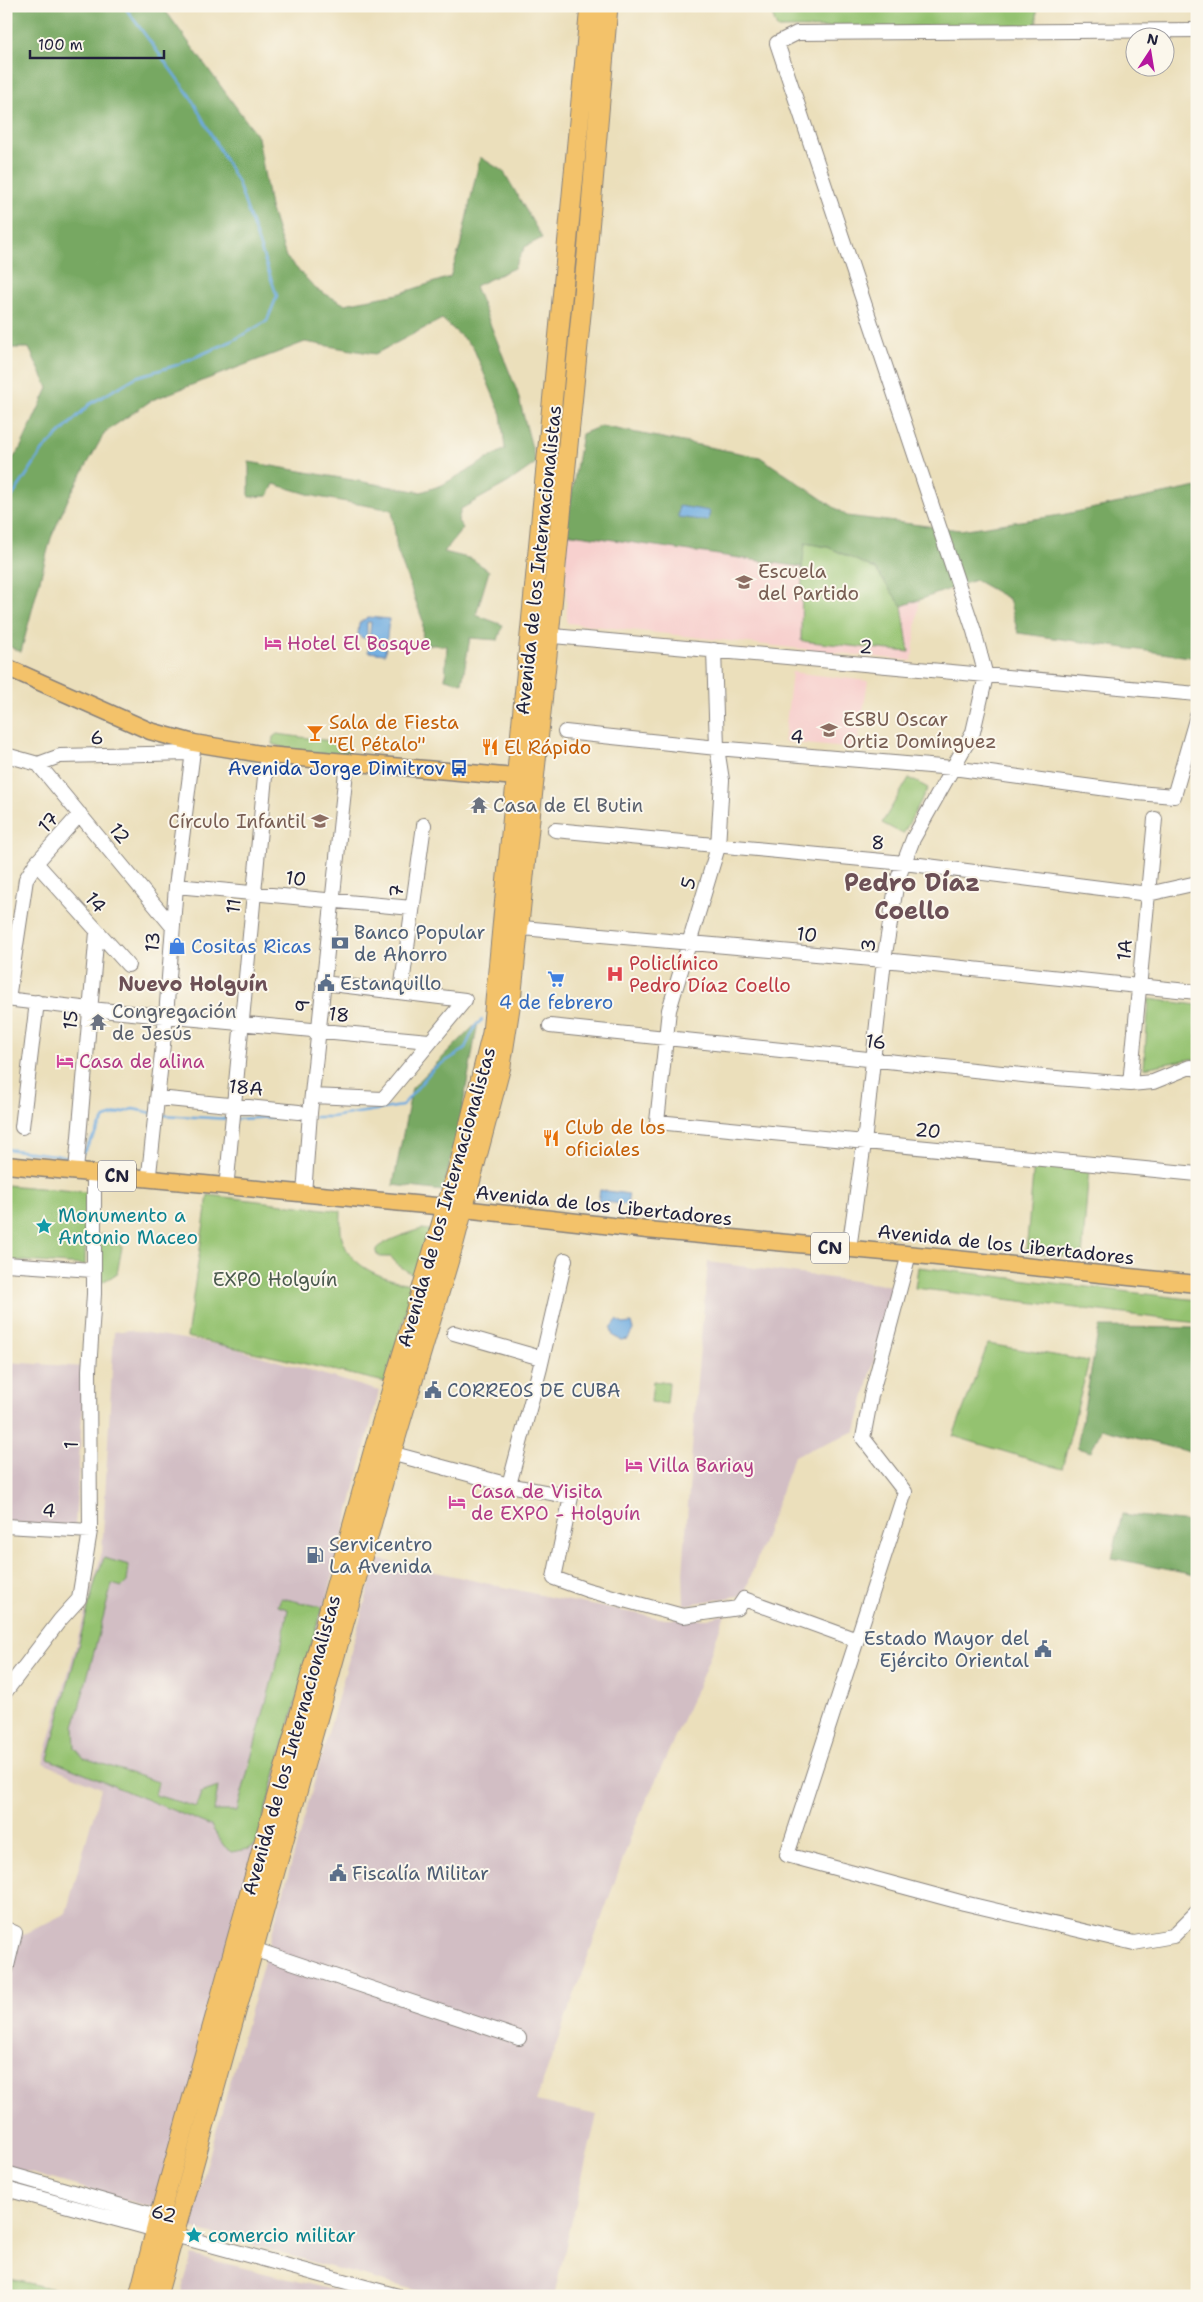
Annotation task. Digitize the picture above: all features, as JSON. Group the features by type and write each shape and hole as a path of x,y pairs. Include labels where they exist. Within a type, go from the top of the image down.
{"highway":[{"name":"Avenida de los Internacionalistas","path":"540,635 590,6"},
{"name":"Avenida de los Internacionalistas","path":"157,2296 166,2226 382,1451 455,1208 501,1066 521,783 587,254 608,6"},
{"name":"Avenida de los Internacionalistas","path":"139,2296 166,2226 253,1949 382,1451"}],"main road":[{"path":"6,668 192,748"},
{"path":"6,678 148,741 266,760 521,783"},
{"name":"Avenida de los Libertadores","path":"6,1165 455,1208 647,1230 909,1254 1197,1284"}],"street":[{"name":"3","path":"849,1250 864,1143 884,960 897,880 913,839 974,732 986,676 974,630 777,43 797,33 1197,30"},
{"name":"2","path":"540,635 1197,694"},
{"name":"5","path":"657,1122 668,1010 718,847 722,780 717,748 714,650"},
{"path":"1194,739 1197,716"},
{"name":"4","path":"565,732 717,748 953,768 1137,793 1174,796 1194,739"},
{"name":"6","path":"38,764 60,756 192,748"},
{"name":"13","path":"149,1174 166,1016 176,886 192,748"},
{"path":"6,755 38,764"},
{"name":"11","path":"227,1179 266,760"},
{"name":"12","path":"38,764 172,926"},
{"name":"9","path":"304,1194 318,1031 347,767"},
{"name":"17","path":"7,999 24,884 36,862 80,814"},
{"name":"1A","path":"1130,1084 1154,819"},
{"name":"7","path":"401,991 424,825"},
{"name":"8","path":"555,830 718,847 904,863 1148,894 1197,883"},
{"name":"14","path":"36,862 128,965"},
{"name":"10","path":"176,886 412,908"},
{"name":"10","path":"510,927 884,960 1197,992"},
{"name":"15","path":"76,1171 97,932"},
{"path":"312,1096 380,1100 385,1097 429,1041 465,1000 323,983"},
{"name":"18","path":"7,999 90,1009 429,1041"},
{"path":"22,1127 37,1002"},
{"name":"16","path":"550,1026 1130,1084 1153,1082 1190,1068 1197,1069"},
{"name":"18A","path":"158,1098 299,1112"},
{"name":"20","path":"657,1122 1197,1174"},
{"name":"1","path":"7,1688 60,1620 79,1599 90,1531 89,1370 94,1294 92,1270 94,1173"},
{"path":"909,1254 870,1396 863,1438 905,1492 787,1855 973,1905 1134,1942 1172,1936 1197,1912"},
{"path":"509,1485 565,1260"},
{"path":"6,1264 92,1270"},
{"path":"454,1334 541,1358"},
{"path":"382,1451 509,1485 571,1497 554,1578 586,1590 683,1616 738,1608 744,1599 857,1640"},
{"name":"4","path":"6,1526 90,1531"},
{"path":"6,1928 15,1933 6,1970"},
{"path":"253,1949 519,2038"},
{"name":"62","path":"6,2173 166,2226 398,2296"},
{"name":"62","path":"6,2188 166,2226"}],"shaded area":[{"name":"Escuela del Partido","path":"847,516 927,540 912,661 567,623 565,533"},
{"path":"792,672 868,681 857,749 784,742"},
{"path":"708,1262 893,1286 856,1431 794,1456 744,1595 684,1605 683,1573 697,1380"},
{"path":"129,1330 226,1346 379,1391 323,1616 157,2209 6,2166 6,1982 19,1937 66,1913 101,1788 43,1763 102,1552 114,1332"},
{"path":"6,1362 85,1367 75,1527 6,1522"},
{"path":"377,1559 554,1598 665,1619 708,1619 725,1614 704,1672 633,1831 536,2101 597,2115 554,2296 436,2296 189,2228"},
{"path":"192,2255 357,2296 180,2296"}],"green space":[{"path":"6,6 162,6 258,137 270,207 286,257 316,289 344,304 398,294 450,277 460,247 480,157 504,172 542,238 525,247 514,268 475,286 517,391 536,463 509,482 461,509 458,521 463,528 444,552 472,559 489,571 476,615 503,625 498,640 470,638 462,683 445,679 447,646 422,644 423,621 397,550 392,510 318,497 274,484 268,496 249,497 249,462 421,492 442,485 505,449 501,414 473,347 442,319 375,354 305,342 152,400 105,432 69,497 51,538 21,652 6,645 6,466 19,451 48,388 29,348 6,348"},
{"path":"769,6 1037,6 1037,26 777,28"},
{"path":"601,426 760,457 847,516 960,530 1061,515 1197,487 1197,658 1018,633 1009,599 975,580 902,606 875,569 828,547 805,543 802,567 565,533 582,434"},
{"path":"805,543 828,547 875,569 902,606 909,652 801,641 802,567"},
{"path":"277,734 347,743 350,750 347,757 291,750 272,744 273,737"},
{"path":"909,778 928,788 903,834 882,823"},
{"path":"1149,999 1197,1005 1197,1060 1191,1059 1144,1068"},
{"path":"478,1022 459,1127 443,1191 393,1185 412,1088"},
{"path":"1034,1163 1089,1169 1082,1258 1026,1252"},
{"path":"6,1185 86,1192 85,1265 6,1260"},
{"name":"EXPO Holguín","path":"208,1195 341,1211 342,1238 353,1258 361,1265 381,1276 414,1285 385,1382 187,1337"},
{"path":"423,1229 431,1230 416,1277 398,1265 391,1257 381,1257 376,1253 376,1249 379,1246"},
{"path":"103,1234 122,1247 117,1274 102,1282 98,1281 98,1236"},
{"path":"918,1267 1197,1300 1197,1323 915,1288"},
{"path":"1099,1327 1197,1328 1197,1454 1101,1429 1091,1452 1077,1448"},
{"path":"988,1344 1089,1361 1062,1469 953,1436"},
{"path":"653,1381 669,1383 667,1404 651,1402"},
{"path":"1122,1514 1197,1523 1197,1568 1194,1575 1112,1558"},
{"path":"104,1558 129,1565 127,1582 122,1587 112,1584 74,1727 75,1748 84,1758 158,1782 155,1795 196,1807 201,1793 218,1787 214,1811 237,1811 282,1643 288,1609 278,1606 281,1598 322,1607 256,1844 249,1849 231,1852 224,1846 211,1826 48,1759 96,1579"},
{"path":"6,2278 85,2296 6,2296"}],"water":[{"path":"679,506 710,511 708,521 678,517"},
{"path":"368,617 389,619 385,654 368,652 371,622 367,622 367,638 362,638 358,634 359,623"},
{"path":"600,1190 629,1194 627,1205 598,1201"},
{"path":"617,1320 623,1324 631,1323 633,1330 628,1339 621,1340 613,1336 611,1328"}],"waterway":[{"path":"6,506 43,450 90,404 136,377 177,365 232,341 267,321 277,296 238,183 190,96 124,6"},
{"path":"314,1117 331,1117 402,1106 433,1069 464,1050 476,1025 482,1020"},
{"path":"83,1153 105,1118 133,1109 152,1113"},
{"path":"160,1115 229,1119"},
{"path":"237,1119 279,1117"},
{"path":"6,1149 71,1157"}],"place":[{"name":"Escuela del Partido","path":"744,582"},
{"name":"Hotel El Bosque","path":"273,643"},
{"name":"ESBU Oscar Ortiz Domínguez","path":"829,730"},
{"name":"Sala de Fiesta \"El Pétalo\"","path":"315,733"},
{"name":"El Rápido","path":"490,747"},
{"name":"Avenida Jorge Dimitrov","path":"459,768"},
{"name":"Casa de El Butin","path":"479,805"},
{"name":"Círculo Infantil","path":"320,821"},
{"name":"Banco Popular de Ahorro","path":"340,943"},
{"name":"Cositas Ricas","path":"177,946"},
{"name":"Policlínico Pedro Díaz Coello","path":"615,974"},
{"name":"4 de febrero","path":"556,979"},
{"name":"Estanquillo","path":"326,983"},
{"name":"Congregación de Jesús","path":"98,1022"},
{"name":"Casa de alina","path":"65,1061"},
{"name":"Club de los oficiales","path":"551,1138"},
{"name":"Monumento a Antonio Maceo","path":"44,1226"},
{"name":"CORREOS DE CUBA","path":"433,1390"},
{"name":"Villa Bariay","path":"634,1465"},
{"name":"Casa de Visita de EXPO - Holguín","path":"457,1502"},
{"name":"Servicentro La Avenida","path":"315,1555"},
{"name":"Estado Mayor del Ejército Oriental","path":"1043,1649"},
{"name":"Fiscalía Militar","path":"338,1873"},
{"name":"comercio militar","path":"194,2235"}],"district":[{"name":"Pedro Díaz Coello","path":"912,897"},
{"name":"Nuevo Holguín","path":"193,984"}]}
